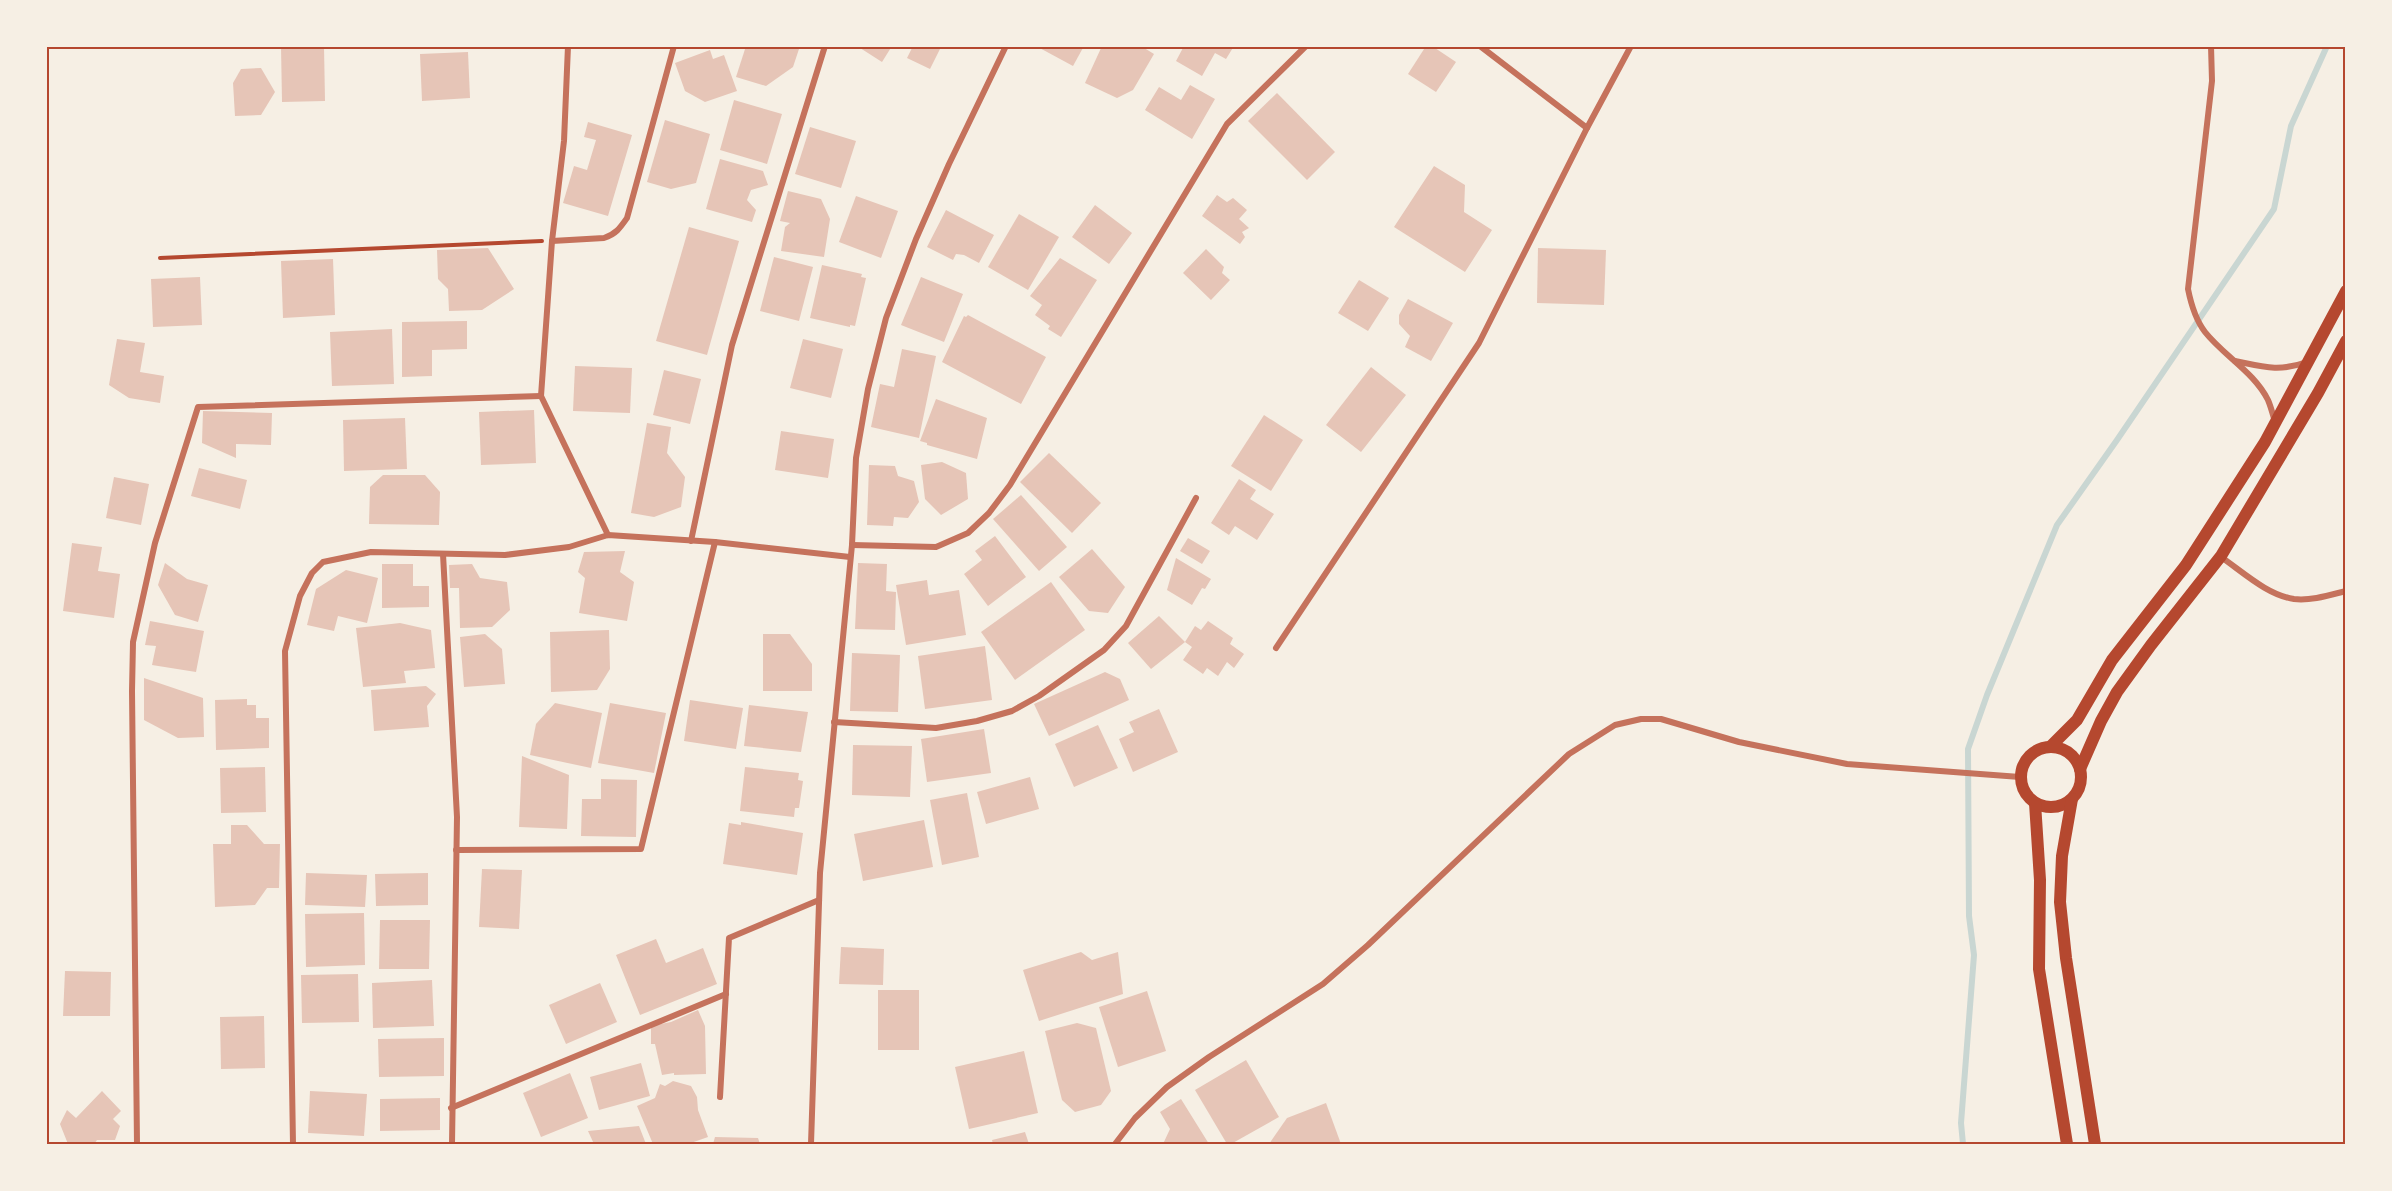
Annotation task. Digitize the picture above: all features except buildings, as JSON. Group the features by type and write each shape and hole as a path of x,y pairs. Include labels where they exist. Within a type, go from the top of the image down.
{"main road":[{"path":"2050,747 2077,720 2112,660 2186,565 2275,423 2346,291"},
{"path":"2080,769 2101,720 2117,692 2221,556 2318,393 2346,341"},
{"path":"2072,799 2055,807 2035,803 2027,796 2020,777 2027,758 2035,751 2050,747 2066,750 2073,756 2080,769 2081,782 2072,799 2061,856 2060,902 2066,958 2095,1144"},
{"path":"2035,803 2040,880 2039,969 2067,1144"}],"street":[{"path":"568,46 564,141 552,241 542,396 608,535"},
{"path":"552,241 604,238 612,235 623,224 674,46"},
{"path":"691,541 732,345 825,46"},
{"path":"811,1144 819,900 852,544 856,458 868,389 886,318 916,239 1006,46"},
{"path":"852,544 936,547 968,532 989,513 1010,485 1227,124 1306,46"},
{"path":"1480,46 1587,128"},
{"path":"1276,648 1479,343 1587,128 1631,46"},
{"path":"2211,46 2212,81 2188,289 2192,310 2203,330 2253,380 2268,400 2275,423"},
{"path":"2235,361 2278,369 2289,369 2308,362"},
{"path":"137,1144 133,642 155,543 198,407 542,396"},
{"path":"834,722 936,728 977,721 1012,711 1039,696 1104,650 1126,626 1196,498"},
{"path":"293,1144 285,651 300,596 312,573 323,562 371,552 505,555 569,547 608,535 715,542 850,557"},
{"path":"456,850 641,849 715,542"},
{"path":"442,554 456,817 452,1144"},
{"path":"2221,556 2280,595 2296,599 2320,597 2346,591"},
{"path":"1115,1144 1135,1119 1167,1087 1209,1057 1323,984 1368,945 1569,754 1615,725 1641,719 1661,719 1739,742 1847,764 2020,777"},
{"path":"720,1097 729,938 819,900"},
{"path":"451,1108 726,994"}],"path":[{"path":"160,258 552,241"}],"waterway":[{"path":"1963,1144 1961,1123 1974,955 1969,916 1968,749 1987,695 2057,525 2274,209 2291,126 2327,46"}]}
